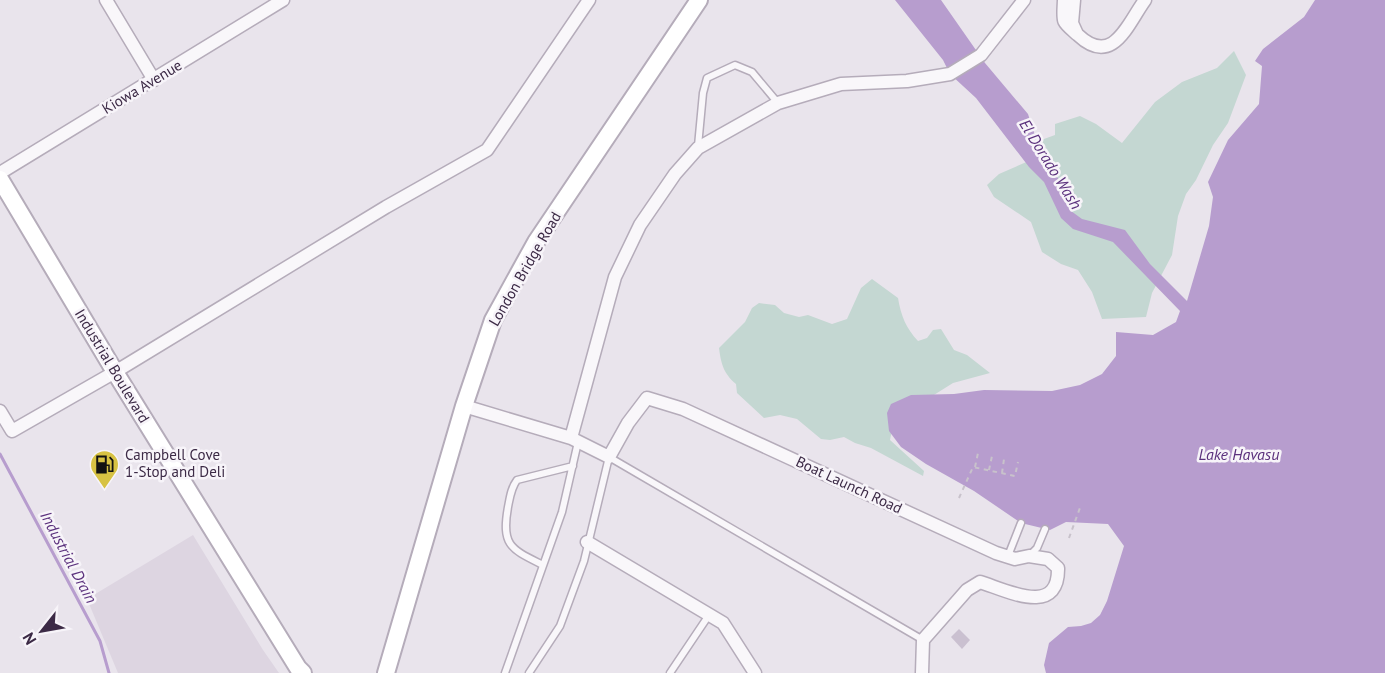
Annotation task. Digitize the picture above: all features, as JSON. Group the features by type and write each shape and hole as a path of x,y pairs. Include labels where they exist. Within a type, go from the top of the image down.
{"street":[{"path":"106,0 154,80"},
{"name":"Kiowa Avenue","path":"0,173 281,0"},
{"path":"0,411 12,431 115,372 386,207 487,150 589,0"},
{"name":"London Bridge Road","path":"386,673 464,406 493,320 536,242 699,0"},
{"path":"575,440 615,277 640,225 675,174 698,148 778,103 842,84 907,81 950,74 981,55 1024,0"},
{"path":"1064,0 1065,25 1083,41 1095,46 1112,43 1127,30 1145,0"},
{"path":"1074,0 1072,23 1078,35"},
{"name":"Industrial Boulevard","path":"0,179 115,372 303,673"},
{"name":"Boat Launch Road","path":"609,457 628,423 647,398 683,409 986,548 1015,559 1029,556 1048,559 1058,568 1058,582 1050,592 1038,598 1024,597 980,582 967,590 923,640"},
{"path":"464,406 575,440 609,457"},
{"path":"587,542 723,623 755,673"},
{"path":"922,673 923,640"}],"lane":[{"path":"698,148 703,93 707,78 735,66 752,72 778,103"},
{"path":"505,673 562,512 573,466 575,440"},
{"path":"529,673 560,626 584,561 609,457 923,640"},
{"path":"543,565 520,554 507,540 504,527 513,486 517,480 573,466"},
{"path":"1008,556 1021,523"},
{"path":"1029,556 1037,548 1045,529"},
{"path":"670,673 709,615"}],"path":[{"path":"959,498 975,467 978,453"},
{"path":"989,470 992,456"},
{"path":"1002,473 1004,459"},
{"path":"975,467 1015,476 1018,462"},
{"path":"1069,538 1081,505"}],"shaded area":[{"path":"1234,51 1246,75 1228,123 1186,194 1178,216 1172,255 1152,293 1146,317 1102,319 1092,292 1078,270 1061,264 1042,252 1031,222 994,197 987,185 999,174 1031,160 1033,143 1055,135 1055,124 1080,116 1096,124 1122,143 1155,102 1182,82 1217,68"},
{"path":"872,279 898,298 905,321 918,341 927,338 933,330 941,329 954,350 967,355 990,373 953,383 894,420 890,440 924,471 923,476 871,448 844,437 821,439 797,419 780,415 764,418 737,393 736,384 725,372 722,363 719,348 745,322 752,308 759,303 775,305 784,313 799,317 808,315 832,324 847,319 861,288"},
{"path":"193,535 279,673 118,673 87,599"}],"water":[{"name":"Lake Havasu","path":"895,0 941,0 985,63 1028,114 1042,157 1060,181 1071,211 1082,219 1125,230 1150,264 1187,301 1209,226 1213,197 1208,182 1228,140 1259,104 1262,66 1255,61 1263,49 1304,17 1315,0 1385,0 1385,673 1046,673 1044,665 1049,643 1068,627 1091,623 1100,615 1107,601 1124,546 1108,524 1066,522 1050,530 1021,523 974,491 901,447 889,431 887,413 891,404 911,395 954,394 984,390 1052,391 1080,385 1102,374 1116,356 1116,332 1153,335 1176,322 1180,311 1113,242 1073,229 1061,218 1044,182 1029,167 976,98 950,74 943,60"}],"building":[{"path":"959,629 970,640 962,649 951,637"}],"waterway":[{"name":"Industrial Drain","path":"0,454 100,641 109,673"}],"place":[{"name":"Campbell Cove 1-Stop and Deli","path":"104,490"}],"water label":[{"name":"El Dorado Wash","path":"1051,164"}]}
